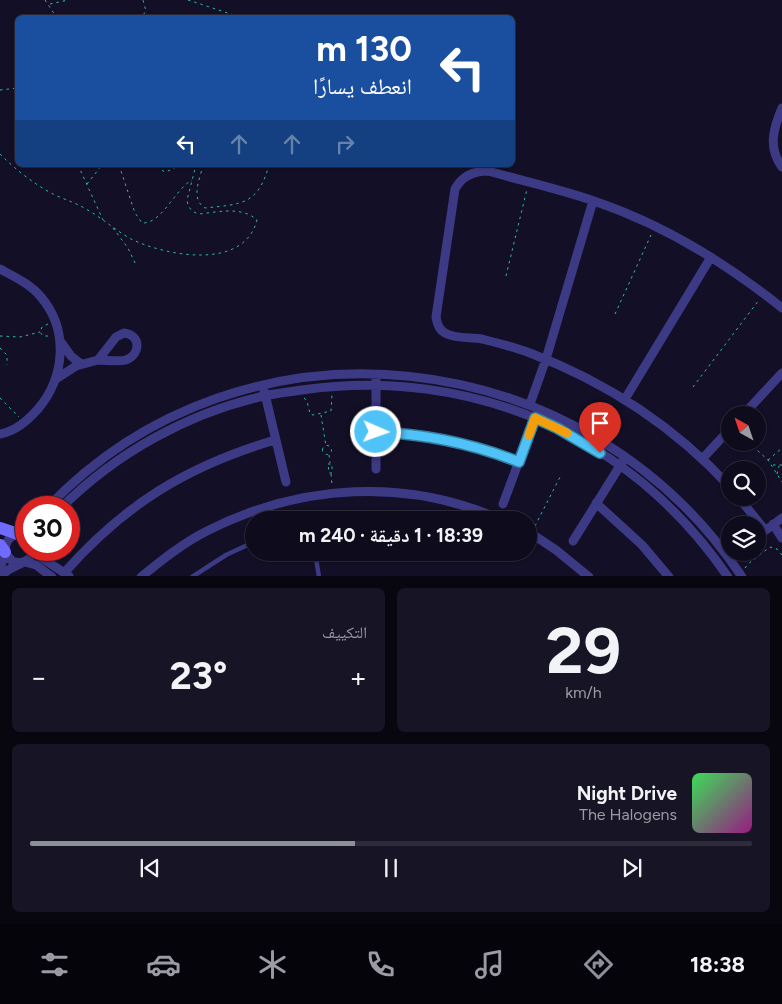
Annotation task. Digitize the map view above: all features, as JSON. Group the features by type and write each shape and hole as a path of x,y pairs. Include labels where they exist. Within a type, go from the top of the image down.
{"street":[{"path":"782,108 774,128 773,142 776,156 782,167"},
{"path":"721,477 703,458 666,428 625,399 587,378 546,359 494,342 447,335 442,332 437,323 453,195 458,183 468,174 481,171 593,201 655,227 711,257 764,293 782,308"},
{"path":"530,404 546,359 593,201"},
{"path":"625,399 711,257"},
{"path":"0,269 31,288 45,303 60,337 71,356 81,364"},
{"path":"0,434 16,429 41,405 56,379 61,353 60,337"},
{"path":"56,379 81,364 98,360"},
{"path":"751,406 782,373"},
{"path":"376,374 376,469"},
{"path":"60,496 91,467 117,448 151,428 194,407 263,385 319,376 376,374 415,376 454,382 485,390 530,404 580,427 645,471 681,503 721,544"},
{"path":"263,385 286,482"},
{"path":"74,496 98,475 123,457 156,437 213,411 265,396 320,388 376,385 426,388 500,405 535,418 579,440 620,466 657,495 706,546 728,576"},
{"path":"503,504 535,418"},
{"path":"376,432 405,433 463,443 519,462"},
{"path":"703,458 721,439"},
{"path":"46,561 66,575 85,549 108,528 159,490 215,460 276,440"},
{"path":"573,541 626,457"},
{"path":"141,576 171,553 199,536 246,513 284,501 333,493 365,491 405,493 445,501 480,511"},
{"path":"596,504 642,545 669,576"},
{"path":"747,506 782,538"},
{"path":"766,529 782,518"},
{"path":"0,528 15,531"},
{"path":"0,567 7,540 15,534"},
{"path":"537,538 589,576"},
{"path":"4,550 12,561 36,565 52,576"},
{"path":"720,564 724,561"},
{"path":"735,561 741,576"},
{"path":"0,576 24,562"}],"lane":[{"path":"192,576 226,555 245,546"},
{"path":"316,561 319,576"}],"path":[{"path":"45,0 55,15"},
{"path":"49,5 68,0"},
{"path":"143,0 146,11 143,15"},
{"path":"188,0 234,15"},
{"path":"0,90 15,88"},
{"path":"0,154 15,166"},
{"path":"16,167 41,187 86,209 141,243 163,250 198,255 234,249 243,244 250,236 257,220 251,214 243,211 199,214 194,212 188,205 187,200 196,167"},
{"path":"79,167 103,220"},
{"path":"87,184 100,167"},
{"path":"120,167 135,213 142,223 147,223 156,217 182,187 192,180"},
{"path":"160,167 163,171 170,171 177,167"},
{"path":"169,167 170,171"},
{"path":"203,167 196,194 197,201 205,208 229,206 244,202 254,196 261,188 268,167"},
{"path":"194,173 202,173"},
{"path":"506,276 528,183"},
{"path":"111,226 128,248 136,265"},
{"path":"615,314 655,227"},
{"path":"693,387 764,293"},
{"path":"0,336 20,337 40,332 44,326 55,322"},
{"path":"40,332 46,337 60,337"},
{"path":"0,348 7,355 7,365"},
{"path":"301,397 306,400 310,414 321,414 332,410 331,397 335,393"},
{"path":"0,398 25,422"},
{"path":"321,414 326,446"},
{"path":"326,446 322,447 324,454 329,454"},
{"path":"326,446 330,446 332,453 329,454 333,472 330,473 333,493"},
{"path":"768,460 782,448"},
{"path":"758,451 768,460 782,482"},
{"path":"771,465 781,465 777,475"},
{"path":"537,520 560,476"},
{"path":"741,576 748,564 770,547 777,549 782,556"}],"slow traffic":[{"path":"529,435 535,418 567,433"}],"route":[{"path":"376,432 405,433 463,443 519,462 535,418 557,428 600,453"}]}
